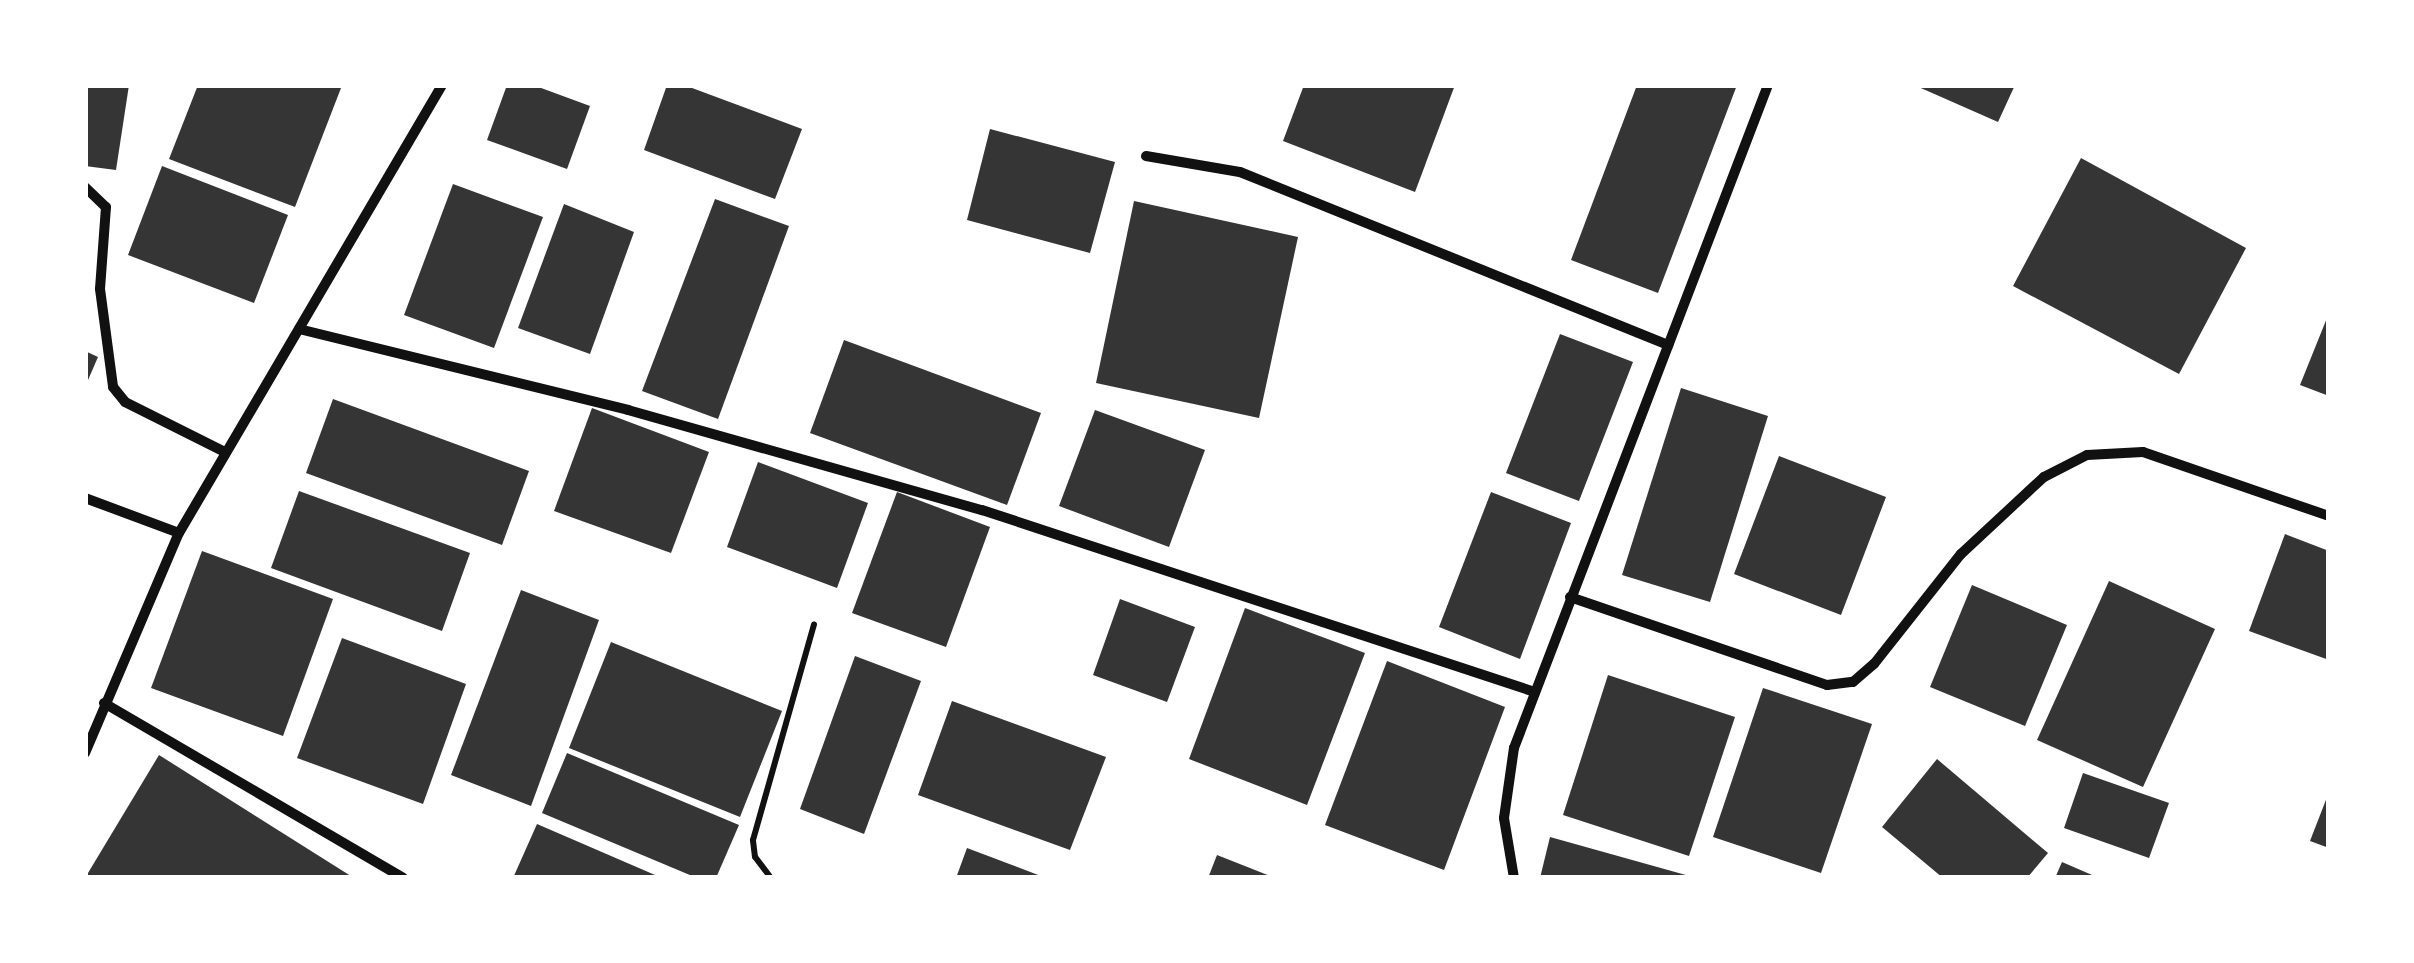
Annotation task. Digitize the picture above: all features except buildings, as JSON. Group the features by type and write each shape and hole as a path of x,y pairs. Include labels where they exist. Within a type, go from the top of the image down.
{"street":[{"path":"85,753 179,533 223,451 442,85"},
{"path":"1514,878 1504,818 1508,786 1535,692 1768,85"},
{"path":"1146,156 1240,172 1668,346"},
{"path":"85,186 106,207 100,290 114,387 125,402 223,451"},
{"path":"299,329 628,410 982,510 1535,692"},
{"path":"1570,597 1827,685 1852,682 1874,664 1961,554 2044,476 2087,455 2143,452 2329,516"},
{"path":"85,498 179,533"},
{"path":"104,703 403,878"}],"path":[{"path":"770,878 755,857 753,840 814,624"}]}
